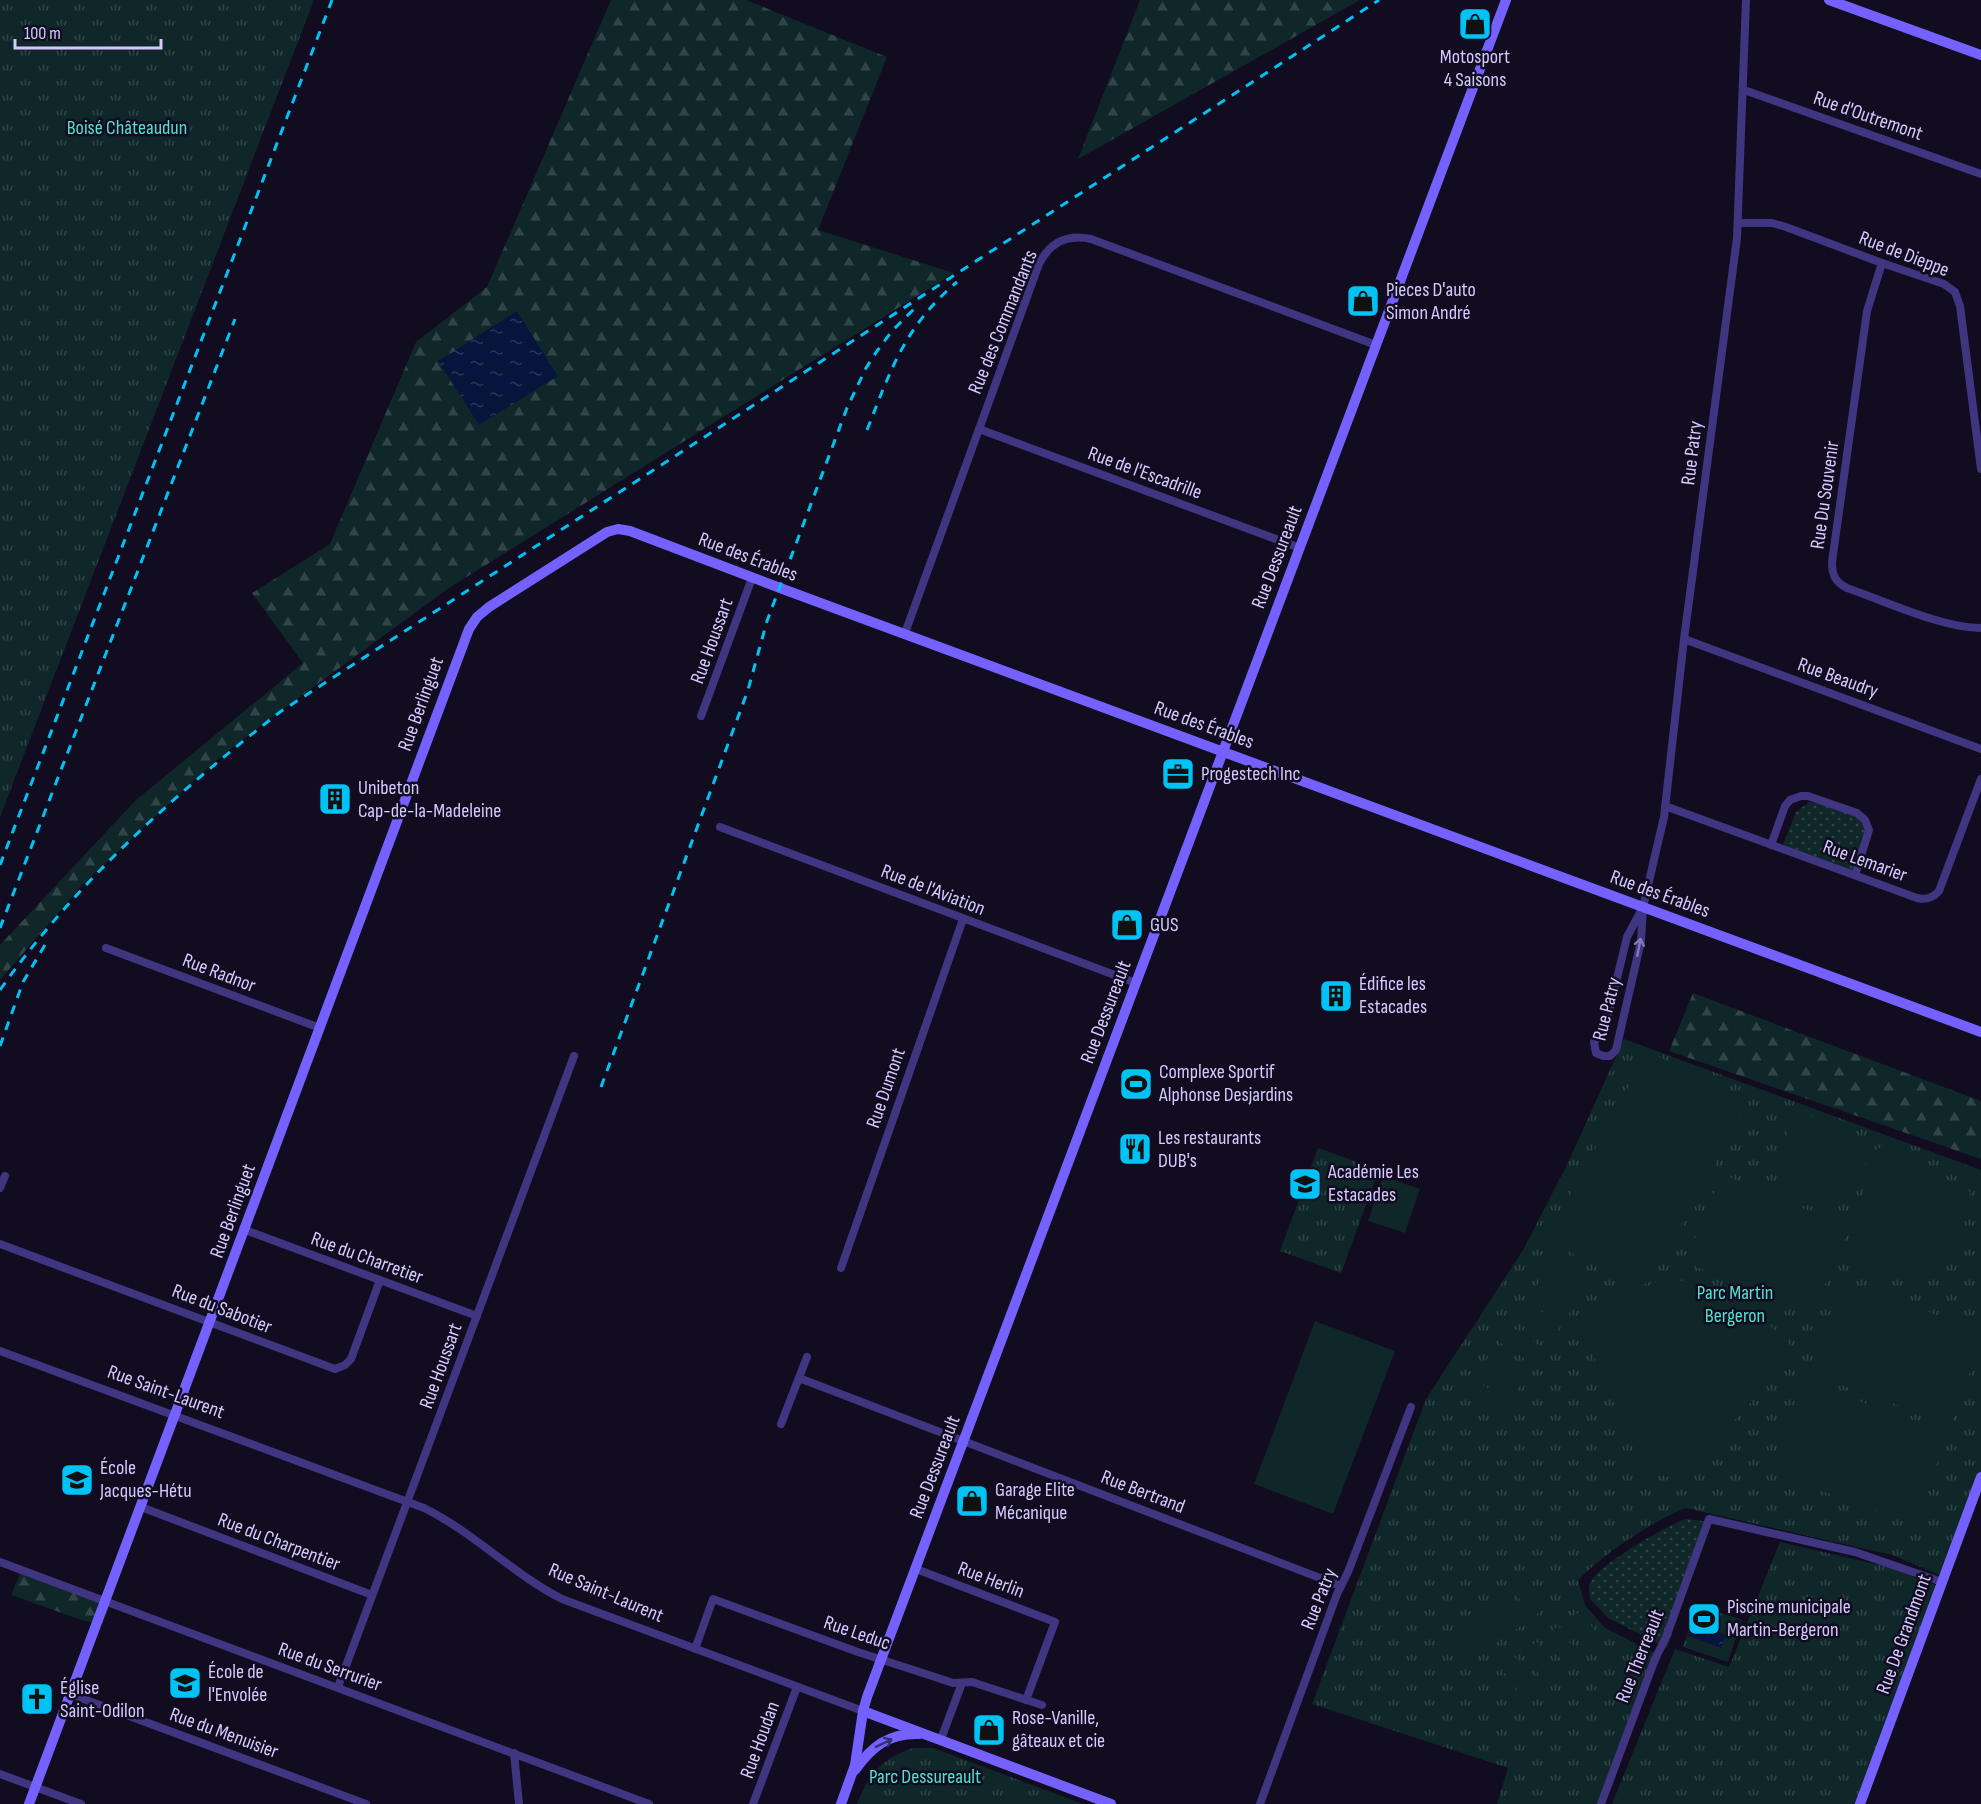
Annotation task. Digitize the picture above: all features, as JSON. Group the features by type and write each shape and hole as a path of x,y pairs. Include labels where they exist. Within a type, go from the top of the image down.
{"street":[{"name":"Rue Dessureault","path":"841,1804 852,1775 863,1711 882,1659 1506,0"},
{"name":"Rue Patry","path":"1643,907 1627,937 1605,1028 1594,1042 1594,1049 1603,1056 1610,1056 1616,1050 1641,941 1643,907 1665,806 1684,639 1738,223 1746,0"},
{"path":"1829,0 1981,55"},
{"name":"Rue d'Outremont","path":"1744,90 1981,174"},
{"name":"Rue de Dieppe","path":"1738,223 1765,223 1786,227 1944,284 1952,289 1957,297 1960,311 1981,469"},
{"name":"Rue des Commandants","path":"905,633 1039,264 1050,248 1068,238 1091,239 1376,345"},
{"name":"Rue Du Souvenir","path":"1882,263 1867,311 1833,562 1834,575 1838,582 1847,588 1957,626 1981,628"},
{"name":"Rue de l'Escadrille","path":"979,429 1300,548"},
{"name":"Rue des Érables","path":"469,629 477,617 489,607 602,534 618,529 630,531 1981,1032"},
{"name":"Rue Houssart","path":"701,716 752,578"},
{"name":"Rue Berlinguet","path":"29,1804 469,629"},
{"name":"Rue Beaudry","path":"1684,639 1981,748"},
{"name":"Rue Lemarier","path":"1665,806 1920,899 1937,894 1981,779"},
{"path":"1771,845 1784,809 1794,798 1808,796 1854,812 1865,820 1869,831 1855,875"},
{"name":"Rue de l'Aviation","path":"720,827 1136,983"},
{"name":"Rue Dumont","path":"841,1268 963,919"},
{"name":"Rue Radnor","path":"106,948 320,1028"},
{"name":"Rue Houssart","path":"338,1687 574,1056"},
{"path":"0,1188 4,1176"},
{"name":"Rue du Charretier","path":"245,1230 477,1316"},
{"name":"Rue du Sabotier","path":"0,1244 331,1368 345,1365 351,1359 380,1280"},
{"name":"Rue Saint-Laurent","path":"0,1351 407,1502 446,1521 552,1594 1111,1804"},
{"path":"781,1424 807,1357"},
{"name":"Rue Bertrand","path":"800,1378 1341,1586"},
{"name":"Rue Patry","path":"1260,1804 1411,1407"},
{"name":"Rue De Grandmont","path":"1860,1804 1981,1477"},
{"name":"Rue du Charpentier","path":"141,1507 372,1595"},
{"name":"Rue Therreault","path":"1601,1804 1709,1519 1855,1552 1942,1582"},
{"name":"Rue du Serrurier","path":"0,1563 338,1687 646,1804"},
{"name":"Rue Herlin","path":"916,1569 1055,1622 1026,1700"},
{"name":"Rue Leduc","path":"694,1649 713,1599 858,1652 953,1683 972,1682 1042,1705"},
{"path":"852,1775 870,1752 882,1742 904,1735 935,1738 962,1683"},
{"name":"Rue Houdan","path":"753,1804 797,1687"},
{"name":"Rue du Menuisier","path":"70,1694 366,1804"},
{"path":"514,1753 519,1804"},
{"path":"0,1774 81,1804"}],"green space":[{"name":"Boisé Châteaudun","path":"0,0 314,0 0,817"},
{"path":"611,0 746,0 887,57 818,230 954,273 449,588 264,723 213,763 82,885 0,980 0,945 136,800 303,663 252,593 330,544 416,342 487,287"},
{"path":"1140,0 1360,0 1078,159"},
{"path":"1809,802 1826,803 1864,820 1872,832 1856,875 1782,847 1796,812"},
{"path":"1693,993 1981,1101 1981,1159 1669,1051"},
{"name":"Parc Martin Bergeron","path":"1624,1039 1981,1170 1981,1488 1947,1578 1892,1555 1686,1508 1629,1539 1578,1580 1585,1605 1605,1628 1661,1656 1599,1804 1497,1804 1508,1768 1312,1704 1426,1399 1523,1250 1566,1167"},
{"path":"1656,1055 1748,1104 1650,1282 1635,1288 1546,1239 1643,1060"},
{"path":"1801,1111 1872,1149 1855,1186 1837,1205 1826,1208 1812,1206 1773,1193 1791,1117"},
{"path":"1884,1146 1970,1192 1961,1228 1954,1243 1945,1256 1933,1266 1919,1273 1881,1274 1845,1263 1875,1150"},
{"path":"1318,1148 1379,1170 1341,1273 1280,1251"},
{"path":"1722,1174 1849,1228 1812,1315 1685,1262"},
{"path":"1383,1176 1420,1189 1405,1233 1368,1221"},
{"path":"1556,1256 1590,1279 1581,1295 1546,1272"},
{"path":"1541,1279 1576,1302 1566,1318 1531,1295"},
{"path":"1670,1281 1698,1282 1727,1293 1752,1310 1796,1351 1682,1480 1643,1471 1579,1321 1622,1295"},
{"path":"1842,1281 1981,1331 1981,1342 1951,1424 1808,1373"},
{"path":"1526,1301 1561,1325 1551,1341 1516,1318"},
{"path":"1315,1321 1395,1351 1333,1514 1254,1484"},
{"path":"1509,1325 1544,1349 1534,1364 1499,1342"},
{"path":"1490,1354 1525,1378 1515,1393 1480,1371"},
{"path":"1475,1380 1510,1403 1500,1419 1465,1396"},
{"path":"1803,1382 1948,1432 1916,1524 1768,1472"},
{"path":"1685,1519 1711,1522 1667,1648 1608,1618 1590,1599 1589,1586 1594,1577 1617,1558 1647,1538"},
{"path":"1780,1542 1888,1567 1942,1588 1859,1804 1612,1804 1675,1649 1729,1667"},
{"path":"21,1571 110,1606 102,1625 11,1595"},
{"path":"1526,1579 1546,1608 1532,1617 1512,1588"},
{"path":"1504,1595 1524,1624 1510,1633 1490,1604"},
{"path":"1697,1605 1742,1620 1728,1662 1683,1647"},
{"path":"1481,1610 1501,1639 1488,1649 1468,1620"},
{"path":"1581,1611 1601,1640 1587,1649 1567,1620"},
{"path":"1460,1626 1480,1655 1466,1664 1446,1635"},
{"path":"1558,1626 1578,1655 1565,1665 1545,1636"},
{"path":"1537,1642 1557,1671 1543,1680 1523,1651"},
{"path":"1515,1657 1535,1686 1521,1696 1501,1667"},
{"name":"Parc Dessureault","path":"913,1748 933,1748 1083,1804 857,1804 866,1784 884,1762"}],"water":[{"path":"517,311 558,376 479,425 438,361"},
{"name":"Piscine municipale Martin-Bergeron","path":"1701,1603 1717,1609 1710,1628 1726,1635 1721,1648 1688,1636"}],"railway":[{"path":"0,865 332,0"},
{"path":"0,990 61,912 130,841 203,774 280,712 1379,0"},
{"path":"867,430 892,368 912,332 939,298 957,282"},
{"path":"601,1087 748,690 767,621 847,408 866,368 877,351 892,331 916,307"},
{"path":"0,928 235,319"},
{"path":"0,1046 23,982 49,938"}],"place":[{"name":"Motosport 4 Saisons","path":"1475,24"},
{"name":"Pieces D'auto Simon André","path":"1363,301"},
{"name":"Progestech Inc","path":"1178,774"},
{"name":"Unibeton Cap-de-la-Madeleine","path":"335,799"},
{"name":"GUS","path":"1127,925"},
{"name":"Édifice les Estacades","path":"1336,996"},
{"name":"Complexe Sportif Alphonse Desjardins","path":"1136,1084"},
{"name":"Les restaurants DUB's","path":"1135,1149"},
{"name":"Académie Les Estacades","path":"1305,1184"},
{"name":"École Jacques-Hétu","path":"77,1480"},
{"name":"Garage Elite Mécanique","path":"972,1501"},
{"name":"Piscine municipale Martin-Bergeron","path":"1704,1619"},
{"name":"École de l'Envolée","path":"185,1683"},
{"name":"Église Saint-Odilon","path":"37,1699"},
{"name":"Rose-Vanille, gâteaux et cie","path":"989,1730"}]}
